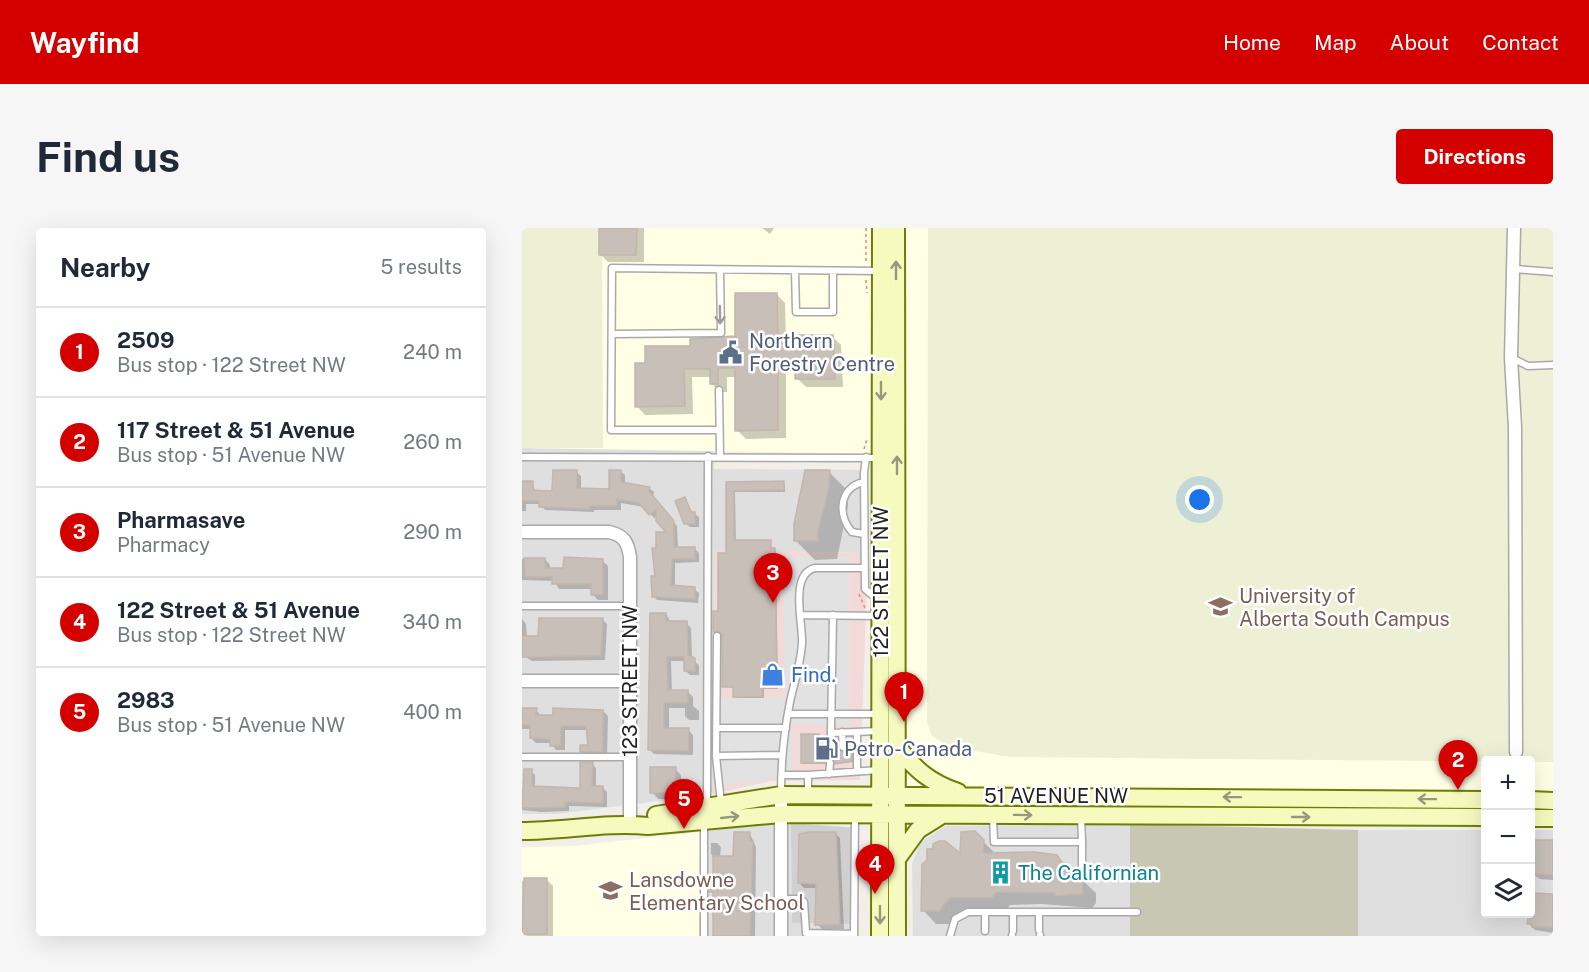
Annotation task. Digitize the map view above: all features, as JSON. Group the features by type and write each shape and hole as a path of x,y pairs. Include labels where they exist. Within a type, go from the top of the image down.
{"main road":[{"name":"122 STREET NW","path":"881,228 873,272 869,457 882,770 890,805 897,859 897,936"},
{"name":"122 STREET NW","path":"880,936 890,805 898,747 896,228"},
{"path":"898,747 917,770 931,782 971,796"},
{"name":"51 AVENUE NW","path":"522,831 630,824 648,826 782,795 808,795 890,805 943,815 1481,817"},
{"name":"51 AVENUE NW","path":"711,810 781,814 855,814 890,805 971,796 1481,800"},
{"path":"814,814 832,809 1014,796"},
{"path":"1535,800 1553,801"},
{"path":"897,859 918,830 943,815"},
{"path":"1535,818 1553,818"}],"street":[{"path":"1514,228 1515,269 1511,358 1515,427 1516,752"},
{"name":"123 STREET NW","path":"522,532 609,532 624,538 629,552 630,824"},
{"path":"522,681 630,681"},
{"path":"781,936 782,795"}],"lane":[{"path":"719,430 611,430 612,268 873,272"},
{"path":"1515,269 1553,272"},
{"path":"612,333 721,333 720,270"},
{"path":"795,271 796,312 833,312 833,271"},
{"path":"1511,358 1528,366 1553,365"},
{"path":"719,390 720,456"},
{"path":"708,456 711,810"},
{"path":"522,457 869,457 864,482 862,568 865,589 876,612 801,615"},
{"path":"864,482 852,486 842,501 842,516 852,532 864,534"},
{"path":"782,795 782,755 802,645 800,583 809,569 862,568"},
{"path":"522,606 630,606"},
{"path":"830,747 833,615"},
{"path":"704,936 716,756 717,636"},
{"path":"788,714 831,714 881,722"},
{"path":"831,733 857,732 881,722"},
{"path":"716,728 786,728"},
{"path":"842,732 843,747"},
{"path":"857,732 857,771"},
{"path":"716,756 782,755"},
{"path":"522,757 630,757"},
{"path":"829,774 830,764"},
{"path":"842,772 843,764"},
{"path":"782,775 808,776 882,770"},
{"path":"808,776 808,795"},
{"path":"781,899 800,899 804,902 806,933 854,935 855,814"},
{"path":"993,815 994,842 1082,842"},
{"path":"1081,816 1082,871"},
{"path":"950,936 955,919 968,912 1137,912"},
{"path":"984,934 985,912"},
{"path":"1012,934 1013,912"},
{"path":"1039,912 1040,934"}],"path":[{"path":"866,228 873,272 867,294"},
{"path":"867,438 869,457"},
{"path":"862,568 858,597 876,612"}],"shaded area":[{"name":"University of Alberta South Campus","path":"522,228 1553,228 1553,809 1535,809 1535,756 1481,756 1481,808 890,805 888,454 522,448"},
{"path":"522,228 602,228 603,448 522,448"},
{"name":"University of Alberta South Campus","path":"928,228 1553,228 1553,762 1535,762 1535,756 1481,756 1481,761 1011,757 950,747 932,736 927,723"},
{"path":"522,448 714,450 714,469 868,470 868,553 715,551 713,794 557,814 522,814"},
{"path":"715,550 868,553 860,780 771,781 713,794"},
{"path":"849,556 849,726 792,724 793,778 719,785 718,698 785,698 783,557"},
{"path":"791,823 792,923 852,924 852,936 699,936 700,832"},
{"path":"791,823 858,828 852,924 792,923"},
{"path":"1130,824 1130,936 913,936 912,864 920,843 945,826"},
{"path":"1130,824 1358,830 1358,936 1130,936"},
{"path":"1358,830 1481,830 1481,918 1535,918 1535,830 1553,830 1553,936 1358,936"},
{"name":"Lansdowne Elementary School","path":"700,832 699,936 522,936 522,847 574,846"}],"building":[{"path":"599,228 637,228 636,255 599,255"},
{"path":"735,293 777,293 778,343 796,343 796,335 833,335 835,379 795,379 795,363 778,363 778,430 735,431 735,368 718,368 718,384 710,384 710,369 684,369 685,406 635,407 635,363 645,363 645,346 690,346 690,339 735,336"},
{"path":"553,470 577,470 577,488 609,489 609,470 621,470 621,482 650,487 649,491 674,521 674,547 695,547 695,559 672,559 671,585 695,587 695,599 652,597 651,576 655,576 652,548 656,548 656,532 666,532 656,521 656,510 649,515 639,503 617,499 617,506 590,506 590,509 539,507 539,501 522,501 522,481 533,481 533,490 552,490"},
{"path":"805,470 830,470 829,487 818,531 818,541 794,541 794,524"},
{"path":"784,481 784,490 734,491 734,540 771,540 771,548 775,548 777,687 762,687 762,697 733,697 733,687 722,687 722,634 718,631 713,632 713,611 718,611 718,553 726,553 726,482"},
{"path":"685,497 691,512 695,512 695,524 684,524 675,501"},
{"path":"564,557 603,559 603,595 591,595 591,584 552,584 552,577 525,577 524,558 545,558 545,568 563,568"},
{"path":"650,613 666,613 666,621 687,621 688,655 695,658 695,671 684,671 684,657 667,657 668,690 688,690 688,703 664,703 664,728 689,728 689,751 648,750"},
{"path":"539,618 603,618 601,656 522,657 522,636 538,636"},
{"path":"522,708 537,708 536,715 553,715 553,708 603,710 603,752 580,752 580,745 588,745 586,726 561,726 561,746 550,746 550,739 530,738 530,725 522,725"},
{"name":"Petro-Canada","path":"801,734 819,734 819,747 825,747 829,752 835,747 843,752 849,747 852,750 852,761 835,764 830,758 825,763 801,763"},
{"path":"580,762 593,762 592,786 603,786 603,803 565,802 565,807 522,808 524,769 532,769 532,786 580,788"},
{"path":"650,767 676,767 675,793 650,793"},
{"name":"The Californian","path":"975,831 984,840 983,853 1035,852 1057,855 1062,863 1067,863 1068,872 1077,872 1083,878 1082,894 1054,896 1054,893 996,892 992,898 950,898 939,911 921,911 922,864 927,860 927,849 933,849 933,844 939,841 945,841 960,853 961,832"},
{"path":"734,832 750,832 750,841 753,841 750,936 713,936 713,892 709,892 709,879 713,879 713,856 733,856"},
{"path":"836,832 840,925 815,925 816,884 798,883 799,834"},
{"path":"1535,840 1553,840 1553,875 1535,874"},
{"path":"524,878 547,878 547,934 522,934"},
{"path":"1535,893 1553,894 1553,927 1532,927 1532,924 1527,924 1528,918 1535,918"}],"place":[{"name":"Northern Forestry Centre","path":"731,353"},
{"name":"Pharmasave","path":"773,603"},
{"name":"University of Alberta South Campus","path":"1221,607"},
{"name":"Find.","path":"773,675"},
{"name":"2509","path":"904,722"},
{"name":"Petro-Canada","path":"826,749"},
{"name":"117 Street & 51 Avenue","path":"1458,790"},
{"name":"2983","path":"684,829"},
{"name":"The Californian","path":"1000,873"},
{"name":"Lansdowne Elementary School","path":"611,891"},
{"name":"122 Street & 51 Avenue","path":"875,894"}]}
